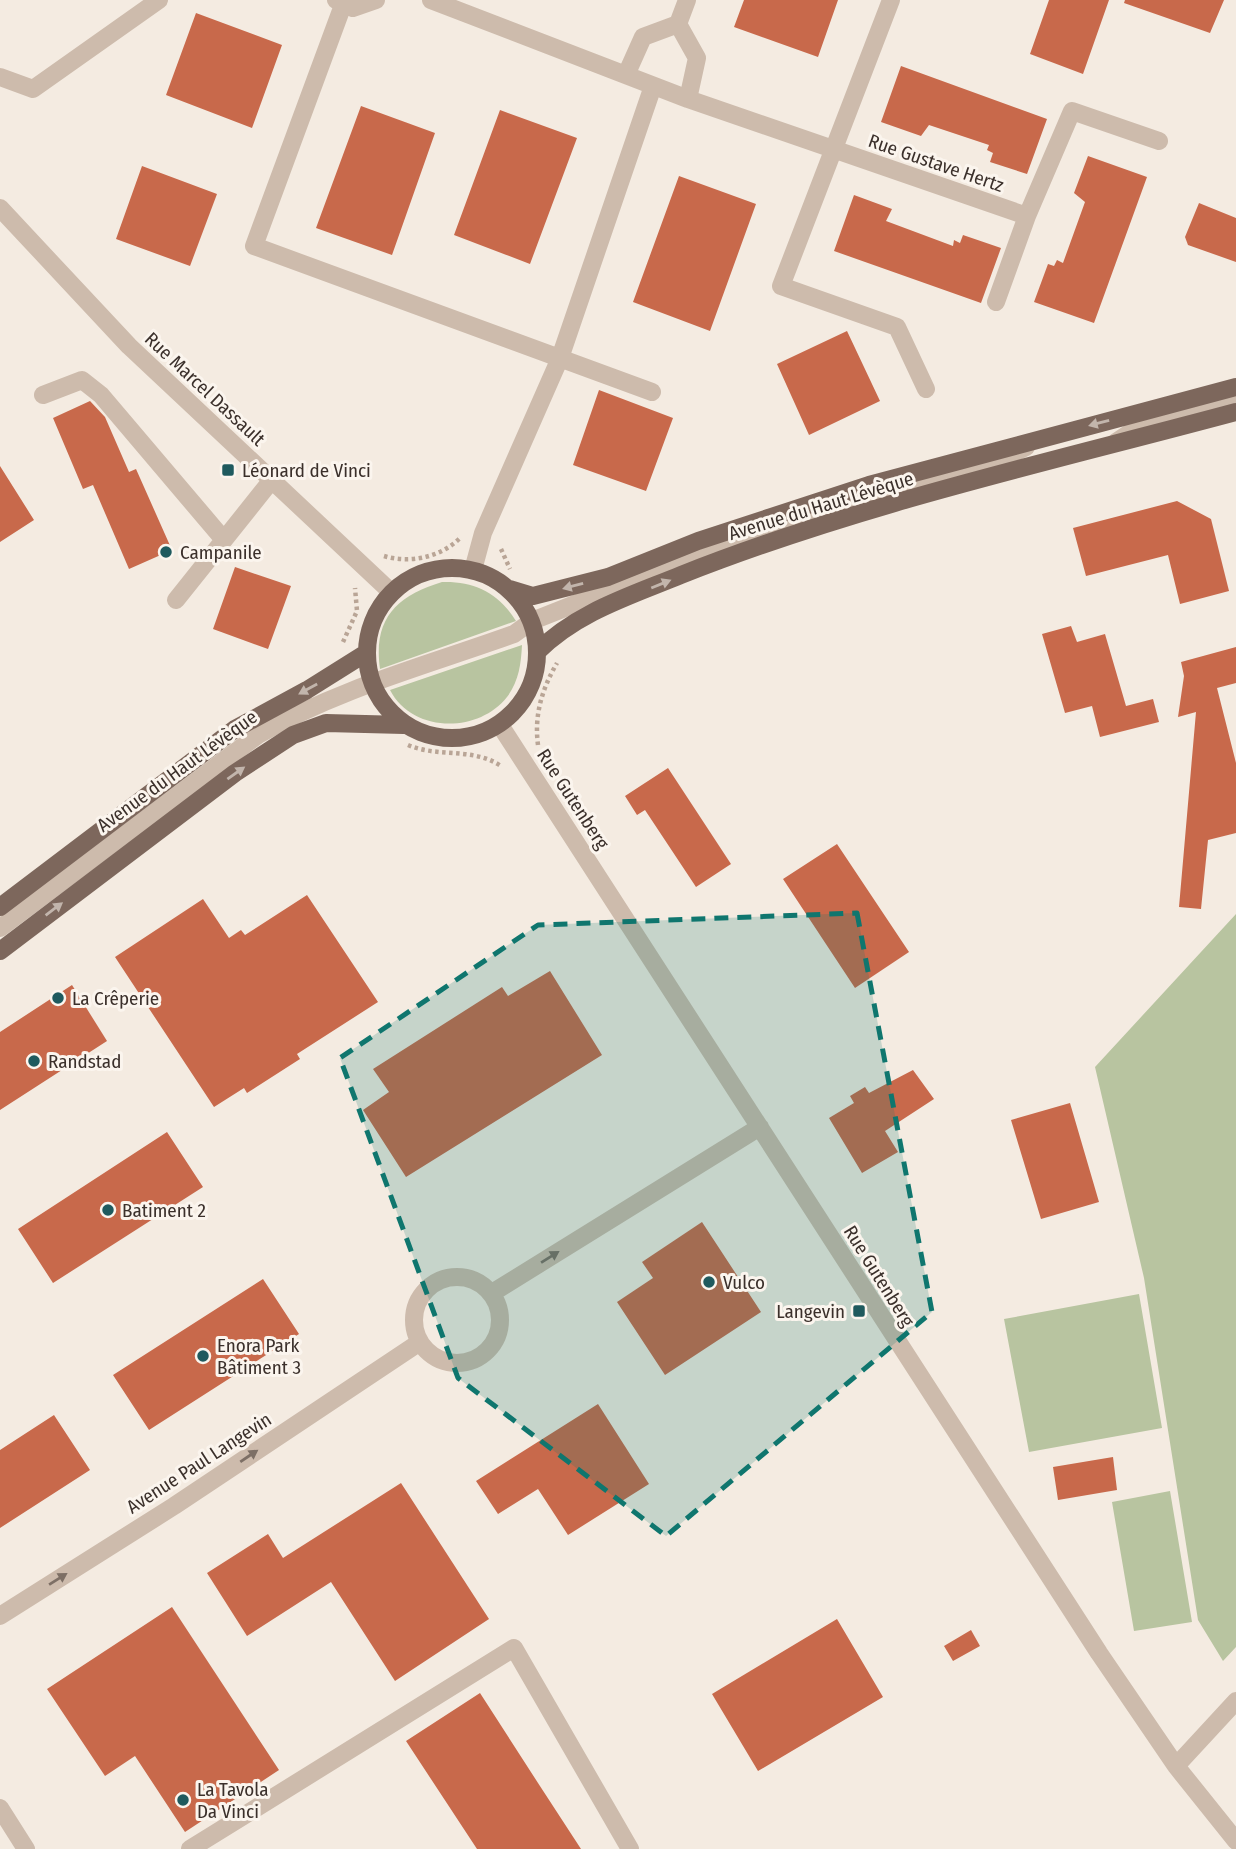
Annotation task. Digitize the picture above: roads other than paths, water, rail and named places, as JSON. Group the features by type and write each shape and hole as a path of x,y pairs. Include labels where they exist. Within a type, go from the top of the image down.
{"main road":[{"name":"Avenue du Haut Lévèque","path":"512,581 533,596 608,577 782,512 1236,387"},
{"name":"Avenue du Haut Lévèque","path":"534,635 555,634 584,615 778,539 1236,412"},
{"path":"444,568 473,570 512,581 534,635 533,680 520,705 499,725 477,736 451,740 426,736 404,725 385,708 370,684 366,653 372,620 391,592 416,575 444,568"},
{"name":"Avenue du Haut Lévèque","path":"0,907 235,729 307,690 366,653"},
{"name":"Avenue du Haut Lévèque","path":"0,951 235,773 293,735 326,723 404,725"}],"street":[{"path":"0,77 33,89 159,0"},
{"path":"376,0 366,6 339,3 254,246 652,392"},
{"name":"Rue Gustave Hertz","path":"431,0 688,99 1027,216"},
{"path":"626,75 643,37 678,24 687,0"},
{"path":"891,0 781,286 897,327 926,389"},
{"path":"678,24 697,58 688,99"},
{"path":"473,570 483,533 560,358 653,86"},
{"path":"996,302 1027,216 1072,111 1159,141"},
{"name":"Rue Marcel Dassault","path":"0,208 129,346 391,592"},
{"path":"44,395 82,380 100,396 224,540"},
{"name":"Avenue du Haut Lévèque","path":"1110,446 1143,424 1236,400"},
{"name":"Avenue du Haut Lévèque","path":"0,928 258,735 295,715 370,684 514,634 534,635 661,568 797,519 989,466 1042,439"},
{"path":"176,600 271,481"},
{"name":"Rue Gutenberg","path":"499,725 1098,1653 1176,1766 1236,1842"},
{"path":"492,1293 760,1128"},
{"path":"452,1276 467,1277 481,1283 492,1293 500,1312 499,1334 482,1356 469,1362 441,1360 420,1342 415,1328 418,1301 438,1281 452,1276"},
{"name":"Avenue Paul Langevin","path":"0,1616 174,1506 420,1342"},
{"path":"190,1849 514,1648 630,1849"},
{"path":"1176,1766 1236,1701"},
{"path":"0,1808 26,1849"}],"place":[{"name":"Léonard de Vinci","path":"228,470"},
{"name":"Campanile","path":"166,552"},
{"name":"La Crêperie","path":"58,998"},
{"name":"Randstad","path":"34,1061"},
{"name":"Batiment 2","path":"108,1210"},
{"name":"Vulco","path":"709,1282"},
{"name":"Langevin","path":"859,1311"},
{"name":"Enora Park Bâtiment 3","path":"203,1356"},
{"name":"La Tavola Da Vinci","path":"183,1800"}]}
